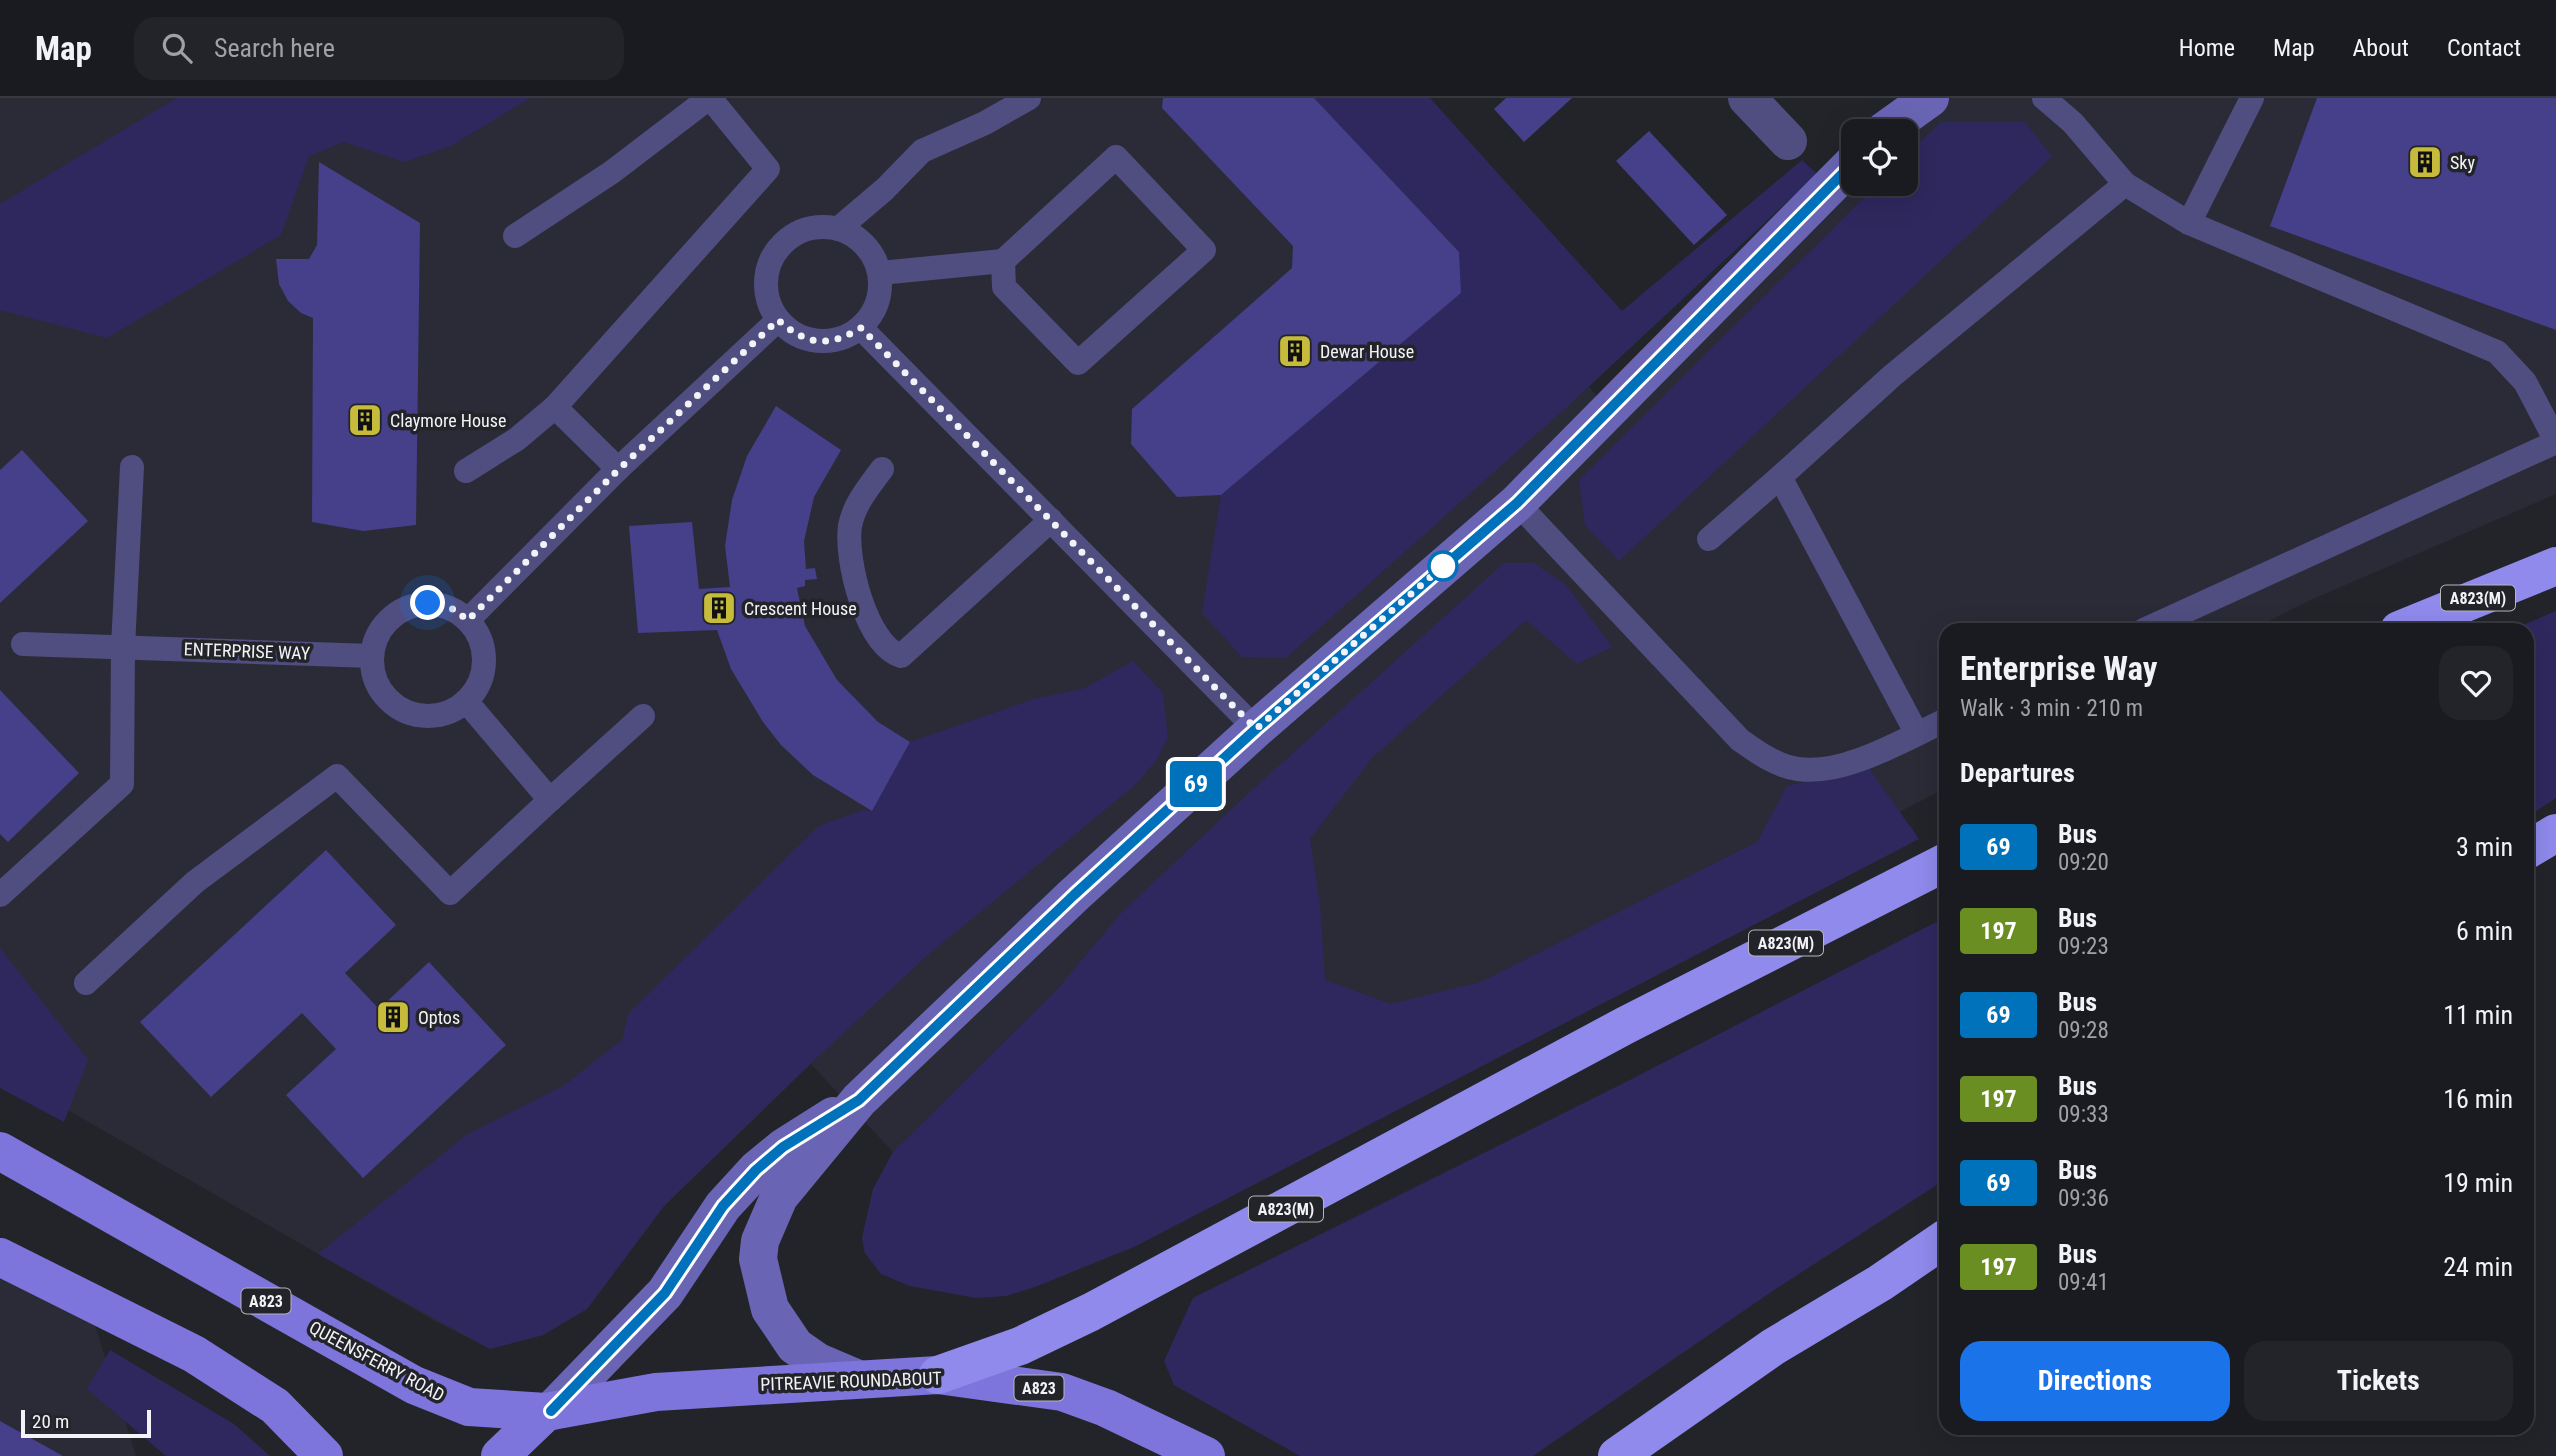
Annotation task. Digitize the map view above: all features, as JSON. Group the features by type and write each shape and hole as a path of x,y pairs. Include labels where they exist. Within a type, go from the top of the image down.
{"highway":[{"name":"A823(M)","path":"2416,623 2556,566"},
{"path":"2534,846 2556,833"},
{"name":"A823(M)","path":"937,1375 1020,1346 1091,1312 1626,1025 1939,866"},
{"path":"1617,1456 1773,1348 1880,1283 1939,1243"}],"main road":[{"name":"QUEENSFERRY ROAD","path":"0,1151 414,1385 469,1407 549,1411"},
{"path":"0,1257 194,1354 275,1406 324,1456"},
{"name":"PITREAVIE ROUNDABOUT","path":"549,1411 656,1392 937,1375 1062,1392 1106,1408 1206,1456"},
{"path":"500,1456 549,1411"}],"street":[{"path":"1747,98 1788,141"},
{"path":"1892,118 1930,98"},
{"path":"858,1378 818,1362 795,1346 769,1309 758,1259 760,1241 779,1197 859,1100 1074,895 1256,729 1517,503 1841,175"},
{"path":"549,1411 665,1293 723,1206 756,1170 783,1147 859,1100"}],"lane":[{"path":"466,471 517,439 555,407 768,169 709,98 612,172 514,236"},
{"path":"838,229 885,189 922,151 985,123 1029,98"},
{"path":"2044,98 2073,123 2125,184 2189,223 2497,352 2525,382 2556,441 2159,623"},
{"path":"2061,98 2073,123"},
{"path":"2189,223 2252,98"},
{"path":"880,273 1003,261 1116,157 1204,250 1078,363 1004,287 1003,261"},
{"path":"1709,539 1893,375 2125,184"},
{"path":"808,229 838,229 862,242 870,252 880,273 880,295 872,314 861,328 842,339 808,340 794,334 778,320 767,298 769,267 788,239 808,229"},
{"path":"468,620 618,470 778,320"},
{"path":"861,328 1256,729"},
{"path":"555,407 618,470"},
{"path":"0,895 122,784 123,647 132,467"},
{"path":"882,469 858,503 850,525 849,555 856,593 881,640 892,653 901,656 1051,520"},
{"path":"1780,477 1917,734"},
{"path":"1517,503 1740,740 1767,759 1797,769 1831,769 1939,723"},
{"path":"414,605 443,606 468,620 482,644 484,659 477,687 466,701 445,713 431,716 405,711 385,696 377,683 372,656 382,627 401,610 414,605"},
{"name":"ENTERPRISE WAY","path":"23,644 372,656"},
{"path":"466,701 551,800"},
{"path":"86,983 195,882 338,776 450,893 643,716"}],"shaded area":[{"path":"0,98 1324,98 1622,423 1847,196 1918,196 1918,119 1910,119 1918,98 2556,98 2556,494 2306,602 2266,623 1939,623 1939,792 1067,1241 881,1274 865,1253 862,1238 873,1189 893,1152 811,1064 664,1206 587,1309 543,1335 490,1349 435,1321 0,1071"},
{"path":"177,98 530,98 451,146 404,162 344,142 309,156 281,235 107,338 0,310 0,204"},
{"path":"1314,98 1430,98 1622,311 1802,160 1817,174 1569,405 1286,658 1242,657 1202,613 1221,495 1460,293 1459,252"},
{"path":"1941,122 2025,122 2052,157 1619,561 1585,525 1579,480 1866,196 1918,196 1918,144"},
{"path":"1504,563 1534,563 1566,585 1612,647 1577,664 1526,620 1372,758 1310,839 1320,904 1325,980 1391,1004 1481,982 1757,842 1787,786 1868,767 1919,839 1136,1246 1006,1296 976,1298 910,1286 881,1274 865,1253 862,1238 873,1189 893,1152 1056,991 1122,912 1251,791"},
{"path":"2556,611 2556,798 2534,812 2534,623 2528,623"},
{"path":"1133,661 1163,693 1168,737 1156,761 1135,785 929,954 810,1064 664,1206 587,1309 543,1335 490,1349 318,1254 468,1134 563,1086 622,1040 629,1013 819,826 863,810 872,811 910,742 1034,699 1085,688"},
{"path":"1939,921 1939,1184 1774,1290 1533,1456 1300,1456 1174,1385 1164,1361 1193,1298 1624,1083"},
{"path":"0,948 88,1060 64,1122 0,1088"},
{"path":"0,1257 88,1303 136,1456 0,1456"},
{"path":"110,1350 234,1424 270,1456 166,1456 87,1389"}],"building":[{"name":"Dewar House","path":"1163,98 1314,98 1459,252 1461,293 1221,495 1177,497 1131,444 1132,409 1292,268 1293,246 1162,108"},
{"path":"1506,98 1572,98 1524,142 1494,109"},
{"name":"Sky","path":"2317,98 2556,98 2556,330 2270,226"},
{"path":"1649,131 1727,215 1694,245 1616,161"},
{"name":"Claymore House","path":"319,162 420,223 416,525 363,531 312,522 313,318 301,313 288,301 279,284 276,259 309,259 317,245"},
{"name":"Crescent House","path":"776,406 841,450 814,497 804,541 806,569 815,568 817,579 805,580 805,586 797,588 805,626 837,680 878,722 910,742 872,811 813,775 781,745 763,722 731,669 717,630 638,633 629,526 692,522 699,589 730,587 725,546 732,500 747,456"},
{"path":"22,450 88,521 0,603 0,470"},
{"path":"0,690 79,773 8,842 0,834"},
{"name":"Optos","path":"326,850 396,925 345,973 379,1009 429,962 506,1045 363,1178 286,1095 336,1049 302,1013 211,1097 140,1022"},
{"path":"0,1421 63,1456 0,1456"}],"bus line":[{"name":"69","path":"551,1411 643,1319 665,1293 723,1206 756,1170 783,1147 859,1100 1074,895 1256,729 1517,503 1841,175"}],"place":[{"name":"Sky","path":"2425,162"},
{"name":"Dewar House","path":"1295,351"},
{"name":"Claymore House","path":"365,420"},
{"name":"Crescent House","path":"719,608"},
{"name":"Optos","path":"393,1017"}],"route":[{"path":"428,603 453,609 468,620 618,470 778,320 794,334 808,340 827,342 842,339 861,328 1256,729 1443,566"}]}
